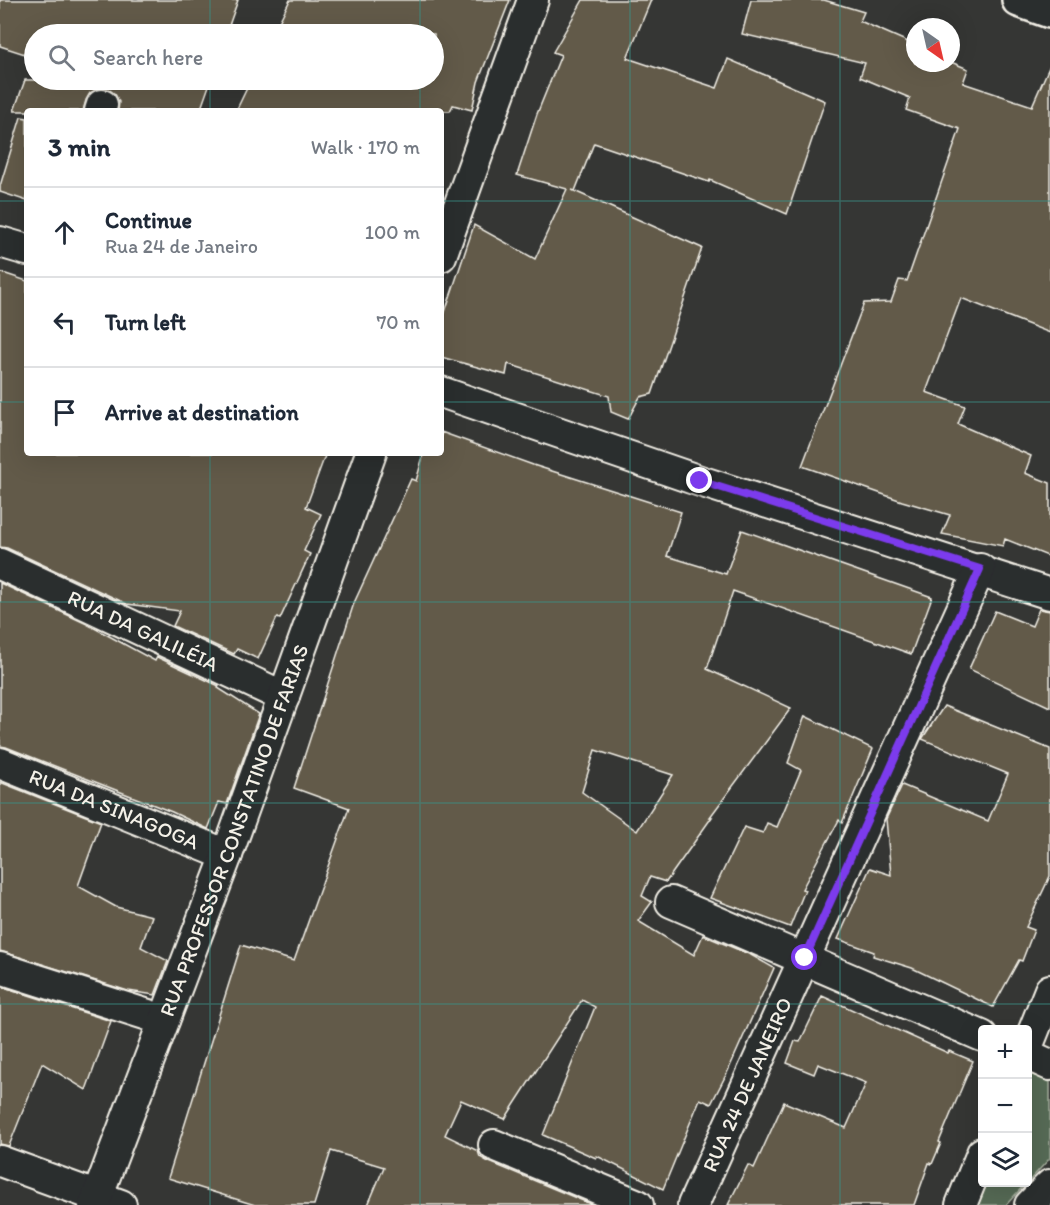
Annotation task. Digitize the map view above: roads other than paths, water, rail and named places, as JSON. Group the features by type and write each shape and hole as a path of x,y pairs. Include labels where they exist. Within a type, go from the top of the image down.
{"main road":[{"path":"1019,0 1050,11"}],"street":[{"path":"444,248 533,0"},
{"path":"0,242 24,249"},
{"path":"444,393 700,481 980,569 1050,594"},
{"name":"RUA PROFESSOR CONSTATINO DE FARIAS","path":"104,1202 164,1020 227,855 370,456"},
{"name":"RUA DA GALILÉIA","path":"0,564 284,697"},
{"name":"RUA 24 DE JANEIRO","path":"693,1205 980,569"},
{"name":"RUA DA SINAGOGA","path":"0,763 227,855"},
{"path":"671,902 978,1034"},
{"path":"0,968 164,1020"},
{"path":"1032,1035 1050,990"},
{"path":"1032,1057 1050,1065"},
{"path":"494,1145 638,1205"},
{"path":"0,1161 104,1202"},
{"path":"960,1205 978,1162"},
{"path":"1030,1205 1050,1185"}]}
